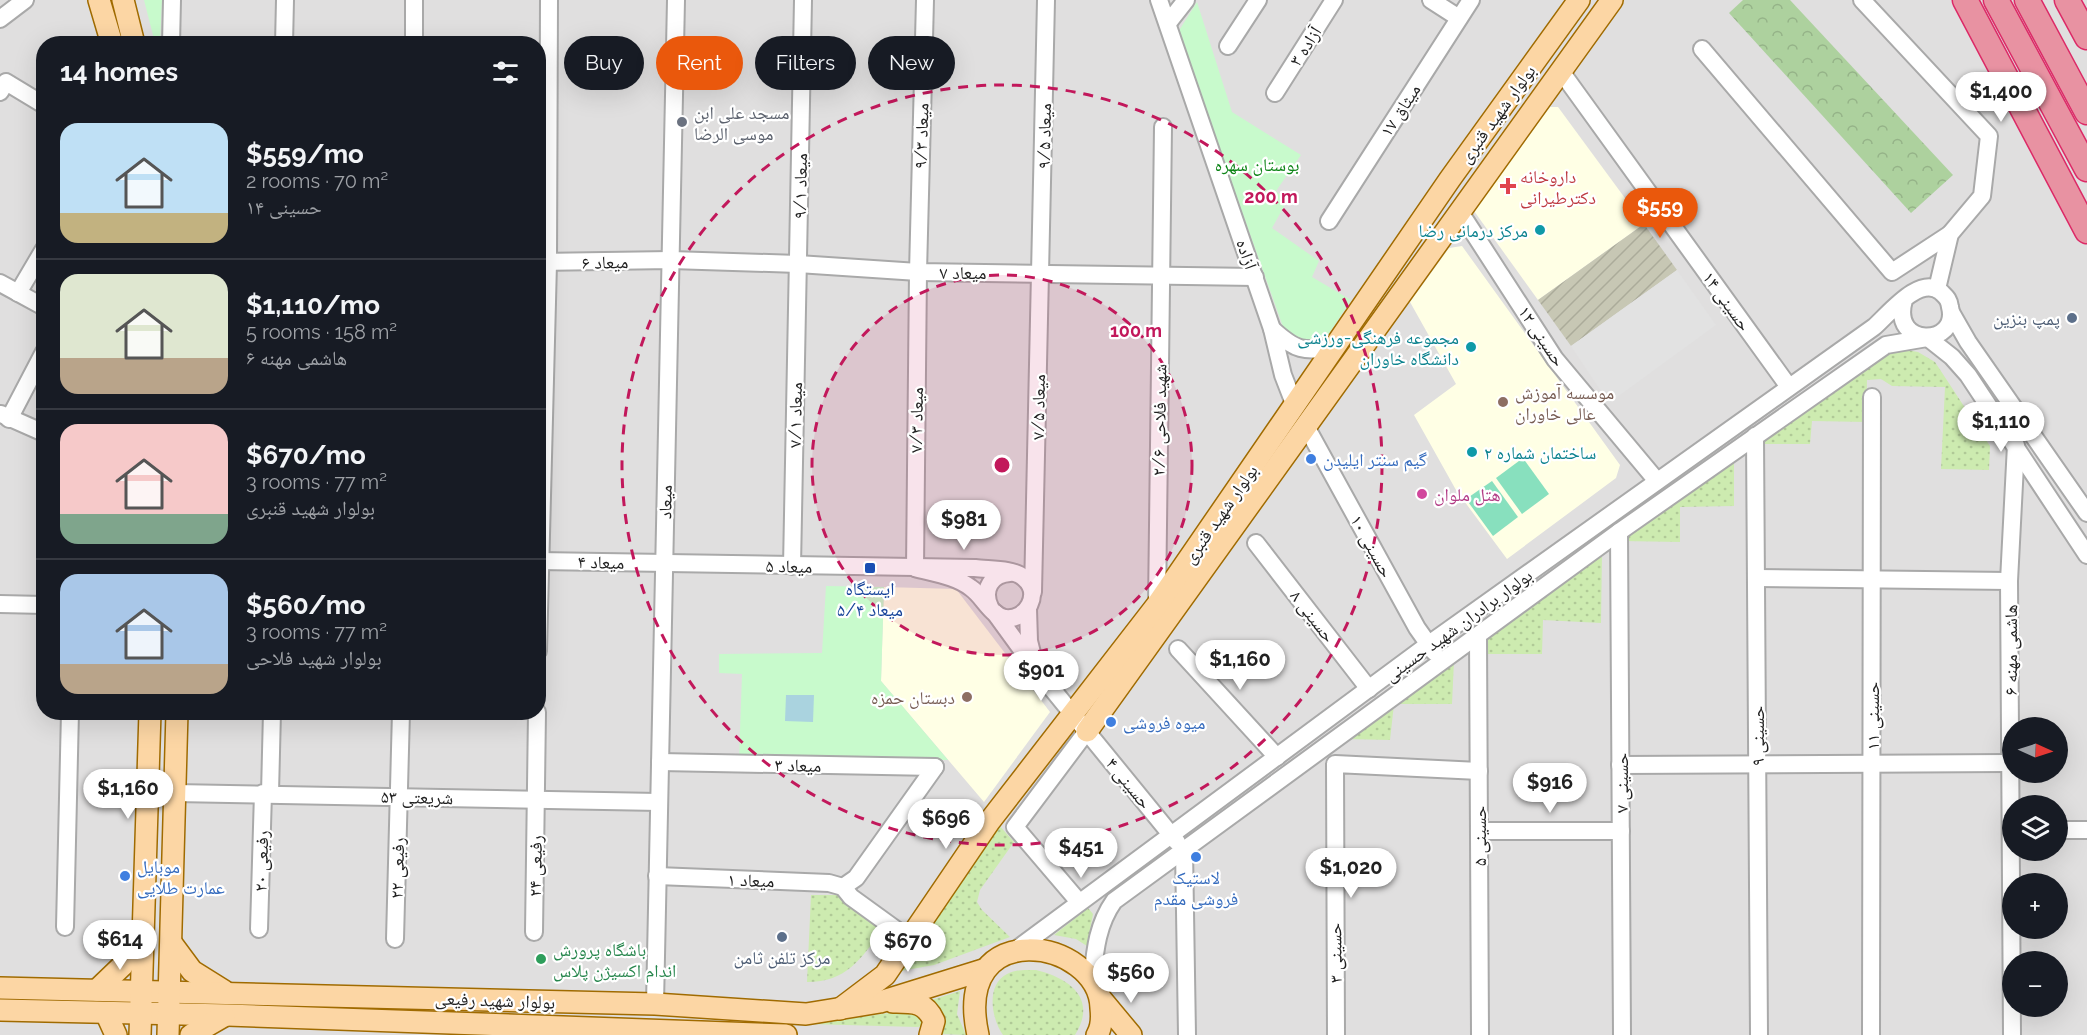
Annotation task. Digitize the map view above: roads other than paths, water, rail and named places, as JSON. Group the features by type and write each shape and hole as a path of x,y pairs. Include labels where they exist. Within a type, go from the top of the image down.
{"highway":[{"path":"1965,0 2082,223"},
{"path":"1996,0 2087,169"},
{"path":"2027,0 2087,111"},
{"path":"2067,0 2087,37"}],"main road":[{"path":"99,0 110,36"},
{"path":"123,0 132,36"},
{"name":"بولوار شهید قنبری","path":"840,1009 885,975 989,822 1157,605 1579,0"},
{"name":"بولوار شهید قنبری","path":"1087,731 1307,428 1612,0"},
{"path":"1539,56 1560,70"},
{"path":"140,1035 150,720"},
{"path":"169,1025 177,720"},
{"path":"97,990 122,966 145,928"},
{"path":"172,944 192,971 227,993"},
{"path":"1013,952 1037,951 1060,956 1077,964 1092,980 1101,999 1131,1035"},
{"name":"بولوار شهید رفیعی","path":"0,988 655,1004 806,1014 880,1002 983,970 998,956 1013,952"},
{"path":"978,1035 974,999 977,982 983,970"},
{"path":"1097,1035 1102,1014 1101,999"},
{"path":"880,1002 916,1002 928,1009 934,1021 930,1035"},
{"name":"بولوار شهید رفیعی","path":"0,1010 142,1014 169,1025 227,1015 673,1033 786,1035"},
{"path":"106,1013 116,1035"},
{"path":"191,1035 227,1015"}],"street":[{"path":"0,19 25,0"},
{"path":"171,36 172,0"},
{"path":"284,36 285,0"},
{"path":"414,0 414,36"},
{"path":"546,132 549,0"},
{"name":"میعاد","path":"655,1004 676,0"},
{"name":"میعاد ۹/۱","path":"798,264 803,0"},
{"name":"میعاد ۹/۳","path":"918,272 925,0"},
{"name":"میعاد ۹/۵","path":"1041,272 1046,0"},
{"name":"آزاده","path":"1159,0 1255,277 1294,406"},
{"path":"1168,23 1186,0"},
{"path":"1228,46 1258,0"},
{"name":"آزاده ۳","path":"1275,93 1334,0"},
{"path":"1431,0 1459,18"},
{"name":"میثاق ۱۷","path":"1329,221 1471,0"},
{"path":"1702,49 1892,272 1950,234 1982,196 1989,136 1862,0"},
{"name":"حسینی ۱۴","path":"1560,70 1789,387"},
{"path":"3,87 36,101"},
{"name":"شهید فلاحی ۲/۶","path":"1157,605 1164,127"},
{"name":"حسینی ۱۲","path":"1460,212 1555,359 1657,481"},
{"path":"2082,223 2087,236"},
{"path":"1937,289 1950,234"},
{"name":"میعاد ۶","path":"546,263 670,260"},
{"name":"میعاد ۷","path":"670,260 798,264 918,272 1041,272 1255,277"},
{"path":"18,293 36,263"},
{"name":"میعاد ۷/۱","path":"792,566 798,264"},
{"name":"میعاد ۷/۳","path":"915,568 918,272"},
{"name":"میعاد ۷/۵","path":"1035,668 1029,642 1036,543 1041,272"},
{"path":"0,283 36,303"},
{"path":"2087,513 1968,342 1952,314 1948,299 1937,289 1925,287 1913,291 1904,300 1901,310 1908,330 1917,336 1928,338 1952,357 1968,375 2087,555"},
{"name":"بولوار برادران شهید حسینی","path":"1013,952 1429,644 1874,327 1904,300"},
{"path":"1928,338 1940,334 1948,326 1952,314"},
{"path":"1272,329 1290,346 1307,351 1335,347"},
{"name":"بولوار برادران شهید حسینی","path":"1092,980 1095,948 1103,918 1114,901 1619,532 1886,345 1928,338"},
{"path":"36,365 5,416 36,430"},
{"name":"حسینی ۱۱","path":"1871,1035 1872,397"},
{"name":"حسینی ۱۰","path":"1307,428 1417,628 1440,663"},
{"name":"حسینی ۹","path":"1755,436 1759,1035"},
{"name":"هاشمی مهنه ۶","path":"2010,717 2009,581 2016,445"},
{"name":"حسینی ۷","path":"1619,532 1622,1035"},
{"name":"میعاد ۷/۵","path":"1014,573 1036,543"},
{"name":"حسینی ۸","path":"1256,543 1369,689"},
{"name":"میعاد ۴","path":"546,561 664,563"},
{"name":"میعاد ۵","path":"664,563 915,568"},
{"path":"915,568 975,568 1014,573 1029,582 1030,603 1022,615 1008,618 992,610 987,601 988,587 997,576 1014,573"},
{"name":"حسینی ۴","path":"915,568 959,581 972,588 1184,849"},
{"path":"1756,578 2009,581"},
{"path":"0,604 36,605"},
{"name":"حسینی ۵","path":"1478,637 1480,1035"},
{"path":"1178,649 1277,757"},
{"path":"65,927 70,720"},
{"name":"رفیعی ۲۰","path":"259,929 263,794 270,794 272,720"},
{"name":"رفیعی ۲۲","path":"394,939 401,720"},
{"name":"رفیعی ۲۴","path":"534,932 537,720"},
{"name":"بولوار شهید قنبری","path":"1079,902 1015,827 1087,731"},
{"name":"میعاد ۳","path":"660,762 935,767 856,878 843,887"},
{"name":"حسینی ۳","path":"1336,1035 1335,764 1479,771"},
{"path":"1620,765 2002,764"},
{"name":"شریعتی ۵۳","path":"175,793 659,802"},
{"path":"2068,830 2087,830"},
{"path":"1479,831 1621,831"},
{"path":"1184,849 1187,1035"},
{"name":"هاشمی مهنه ۶","path":"2012,861 2012,1035"},
{"name":"میعاد ۱","path":"657,876 829,883 843,887"},
{"path":"843,887 851,897 909,939"}],"water":[{"path":"786,695 814,695 813,722 785,721"}],"place":[{"name":"مسجد علی ابن موسی الرضا","path":"682,122"},
{"name":"داروخانه دکترطیرانی","path":"1508,186"},
{"name":"مرکز درمانی رضا","path":"1540,230"},
{"name":"پمپ بنزین","path":"2072,318"},
{"name":"مجموعه فرهنگی-ورزشی دانشگاه خاوران","path":"1471,347"},
{"name":"موسسه آموزش عالی خاوران","path":"1503,402"},
{"name":"ساختمان شماره ۲","path":"1472,452"},
{"name":"گیم سنتر ایلیدن","path":"1311,459"},
{"name":"هتل ملوان","path":"1422,494"},
{"name":"ایستگاه میعاد ۵/۴","path":"870,568"},
{"name":"دبستان حمزه","path":"967,697"},
{"name":"میوه فروشی","path":"1111,722"},
{"name":"لاستیک فروشی مقدم","path":"1196,857"},
{"name":"موبایل عمارت طلایی","path":"125,876"},
{"name":"مرکز تلفن ثامن","path":"782,937"},
{"name":"باشگاه پرورش اندام اکسیژن پلاس","path":"541,959"}],"park label":[{"name":"بوستان سهره","path":"1257,164"}]}
